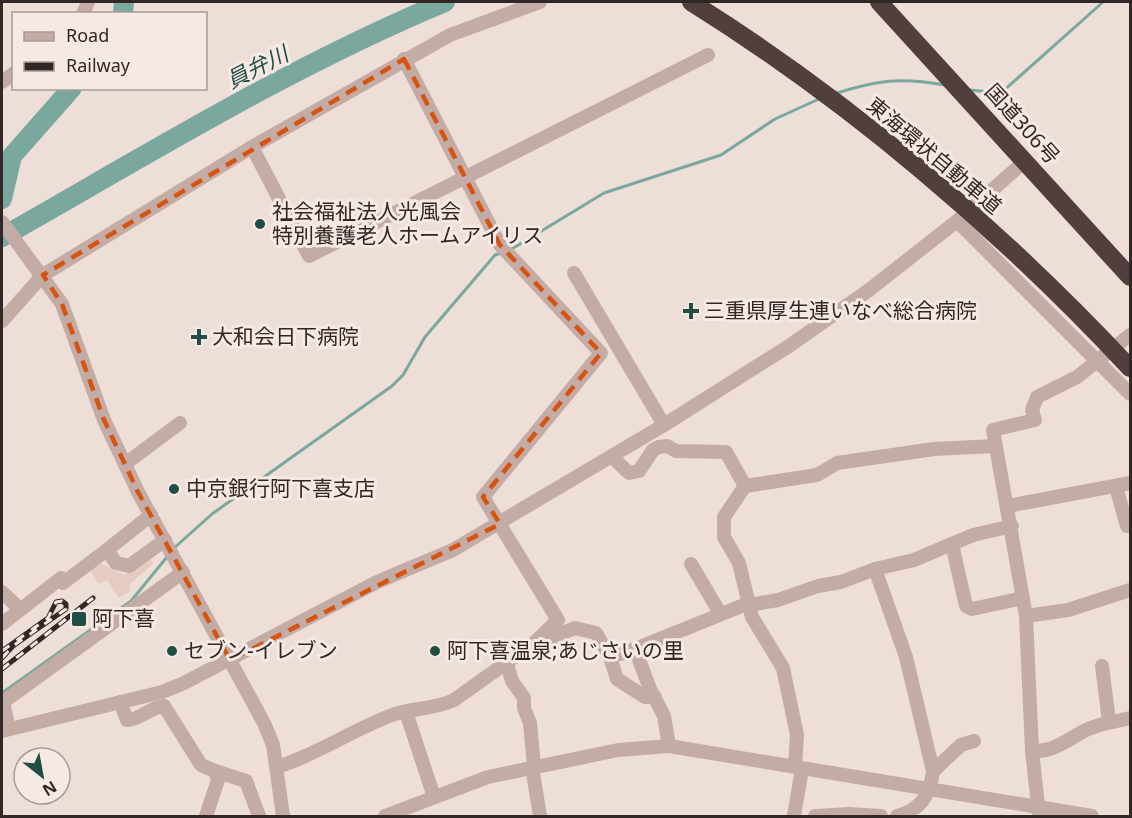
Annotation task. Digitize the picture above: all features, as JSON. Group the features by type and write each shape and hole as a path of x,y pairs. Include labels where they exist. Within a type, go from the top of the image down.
{"highway":[{"name":"東海環状自動車道","path":"691,2 786,67 871,131 950,196 1033,270 1131,368"},
{"name":"国道306号","path":"884,8 1131,278"}],"street":[{"path":"2,321 43,275 252,147 450,35 540,2"},
{"path":"252,147 309,256 708,55"},
{"path":"278,767 297,761 395,714 453,700 534,643 558,620 483,497 601,353 500,245 404,59"},
{"path":"183,572 3,702 5,730 162,692 230,660 377,582 453,550 500,524 664,425 813,330 912,259 1025,161"},
{"path":"957,221 1100,360 1131,394"},
{"path":"2,222 43,275 66,314 89,383 125,464 270,736 278,767 283,816"},
{"path":"574,273 664,425"},
{"path":"1038,812 1032,751 1026,616 1012,526 993,430 1035,420 1032,410 1037,398 1077,377 1131,335"},
{"path":"125,464 180,423"},
{"path":"612,457 629,473 639,471 653,450 659,447 667,446 676,451 726,452 745,486"},
{"path":"794,816 799,768 797,735 783,668 752,617 739,563 727,544 723,525 728,508 745,486 817,475 837,463 934,449 995,446"},
{"path":"1008,506 1131,483"},
{"path":"1116,487 1127,526 1131,526"},
{"path":"2,624 61,578 63,583 151,515"},
{"path":"610,657 634,650 720,613 749,604 778,600 874,569 914,560 973,535 1012,526"},
{"path":"952,544 966,606 972,609 1023,598"},
{"path":"107,550 116,563 129,566 170,549"},
{"path":"691,564 720,613"},
{"path":"874,569 906,657 933,771 931,789 914,810 897,816"},
{"path":"1026,616 1068,610 1131,590"},
{"path":"2,592 20,609"},
{"path":"534,643 543,643 575,628 590,630 596,633 610,657 617,679 633,687 636,693 645,698 655,697"},
{"path":"634,650 664,716 669,746"},
{"path":"506,661 512,681 524,698 524,708 530,723 540,816"},
{"path":"1102,666 1109,721"},
{"path":"120,702 123,714 127,720 131,721 150,710 164,706 201,765 246,781 259,816"},
{"path":"406,712 434,797"},
{"path":"1032,751 1045,752 1061,746 1085,730 1109,721 1131,718"},
{"path":"933,771 961,745 974,741"},
{"path":"385,816 488,777 618,750 669,746 931,789 1012,810 1092,816"},
{"path":"206,816 218,780 215,771"},
{"path":"815,816 849,814 881,816"}],"highlighted area":[{"path":"404,59 500,245 601,353 483,497 500,524 230,660 138,492 104,420 62,304 43,275"}],"shaded area":[{"path":"150,559 153,562 151,566 129,585 130,592 119,598 107,580 99,584 90,571 101,564 125,575"}],"waterway":[{"path":"123,12 124,2"},
{"name":"員弁川","path":"2,237 275,83 331,54 445,2"},
{"path":"969,90 1001,93 1103,2"},
{"path":"834,94 889,81 915,81 945,85"},
{"path":"2,199 12,156 70,90"},
{"path":"510,250 604,193 721,155 775,119 819,99"},
{"path":"173,549 212,514 392,386 403,375 425,337 495,255 501,253"},
{"path":"2,693 131,601 167,557"}],"railway":[{"path":"2,669 93,598"},
{"path":"2,651 48,618 56,602 62,601 66,604 66,609 13,646 2,658"}],"place":[{"name":"社会福祉法人光風会 特別養護老人ホームアイリス","path":"260,224"},
{"name":"三重県厚生連いなべ総合病院","path":"691,311"},
{"name":"大和会日下病院","path":"199,337"},
{"name":"中京銀行阿下喜支店","path":"174,489"},
{"name":"阿下喜","path":"79,619"},
{"name":"セブン-イレブン","path":"172,651"},
{"name":"阿下喜温泉;あじさいの里","path":"435,651"}]}
